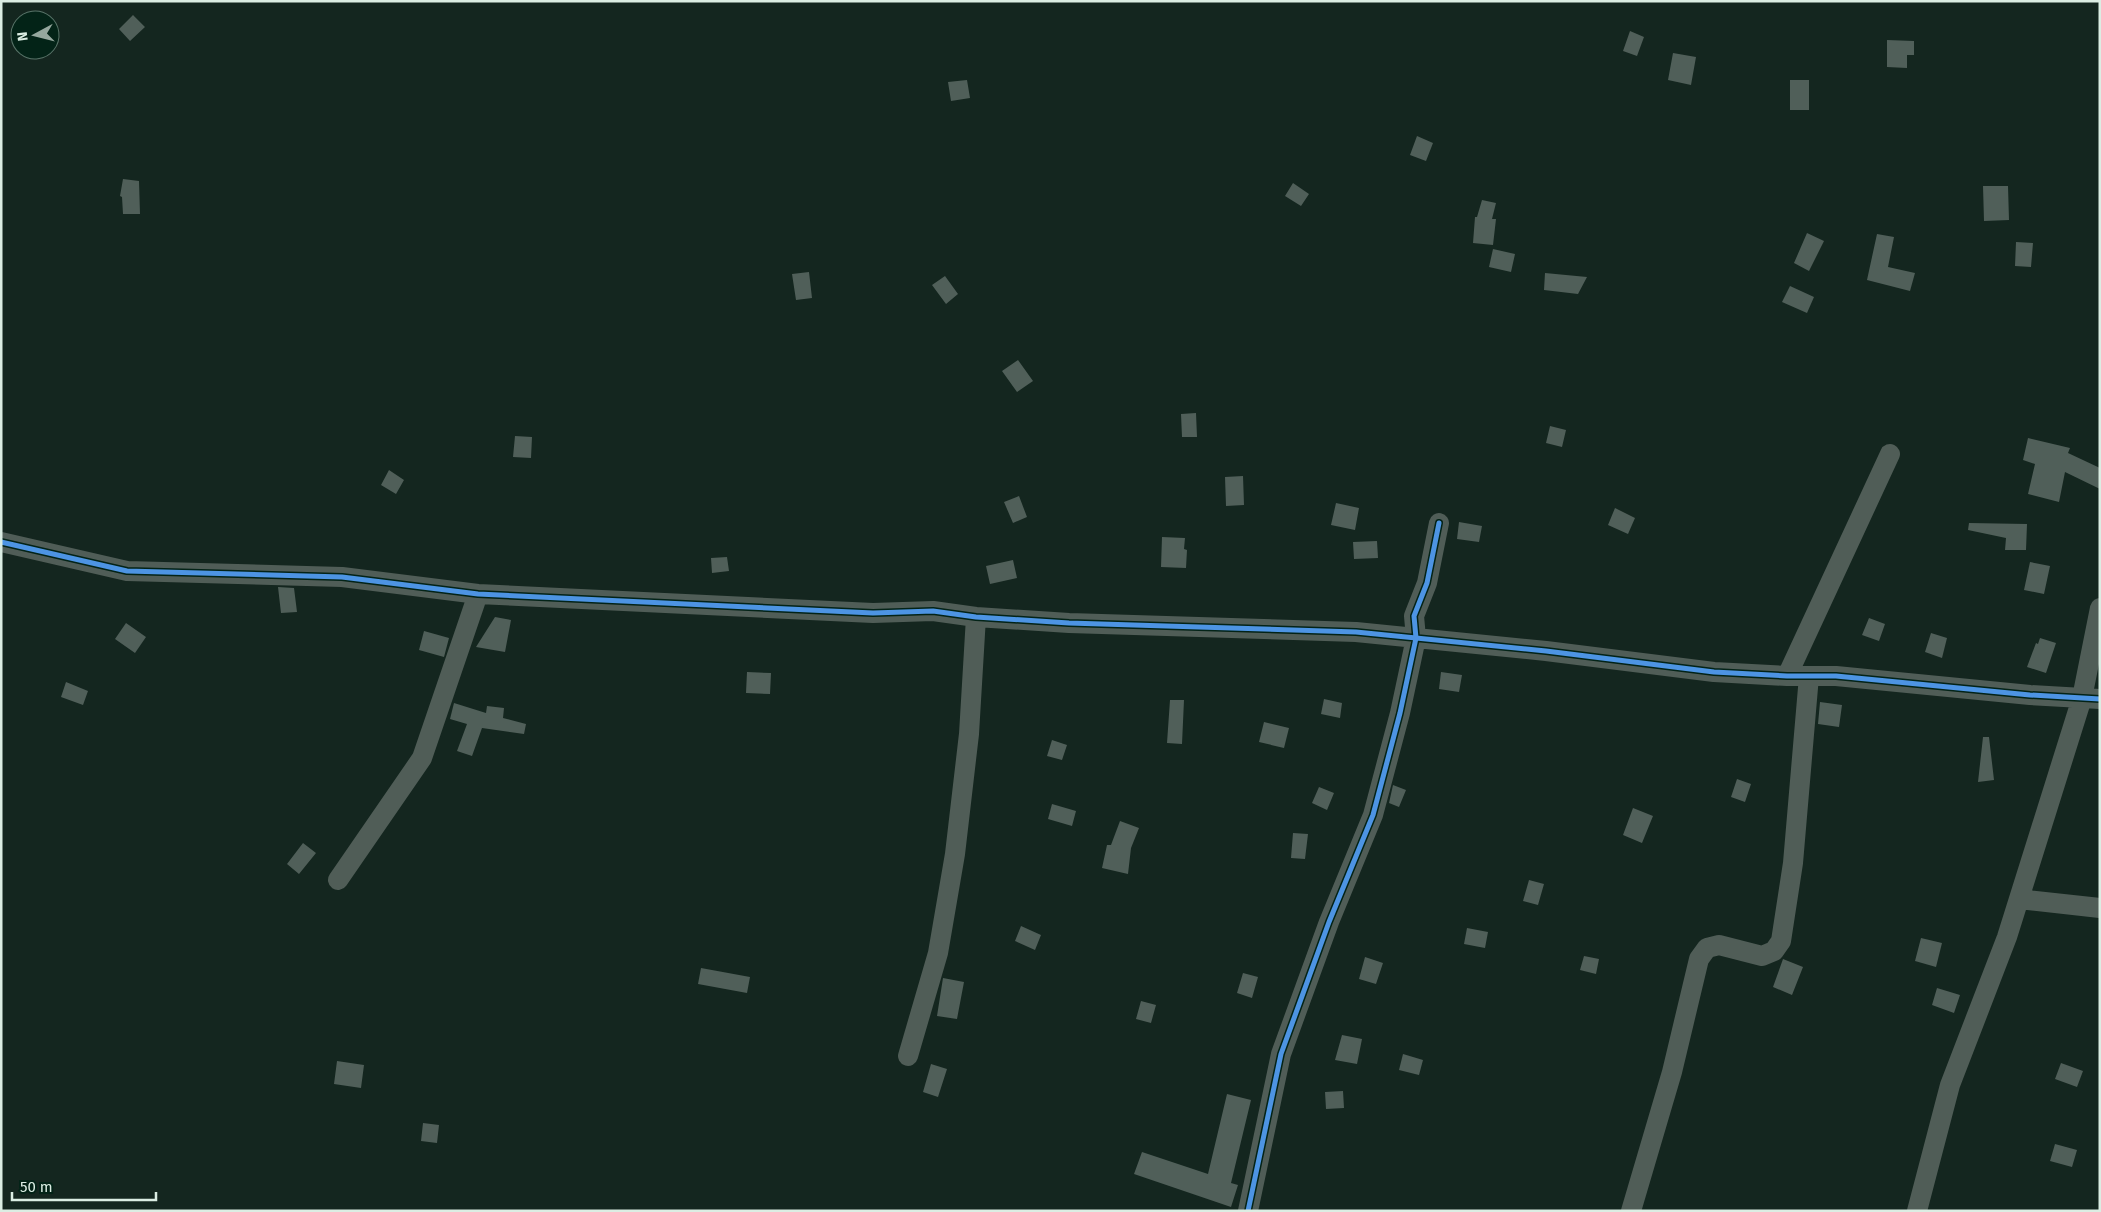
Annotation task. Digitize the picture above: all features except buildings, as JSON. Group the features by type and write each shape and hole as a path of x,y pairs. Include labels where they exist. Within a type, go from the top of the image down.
{"street":[{"path":"1787,676 1890,454"},
{"path":"1248,1211 1281,1054 1329,922 1374,815 1398,722 1416,638 1414,616 1427,583 1439,523"},
{"path":"1,542 127,571 342,577 478,594 855,612 933,611 976,617 1069,623 1356,632 1714,672 1787,676 1836,676 2030,696 2091,699"},
{"path":"338,880 422,758 478,594"},
{"path":"1916,1211 1950,1085 2007,937 2091,699 2100,608"},
{"path":"908,1056 938,953 955,854 969,734 976,617"},
{"path":"1631,1211 1672,1072 1699,959 1707,948 1720,945 1762,956 1774,951 1781,941 1793,863 1809,676"},
{"path":"2019,899 2100,908"}],"cycle path":[{"path":"1248,1211 1281,1054 1329,922 1373,815 1400,713 1416,638 1414,616 1427,583 1439,523"},
{"path":"1,542 127,571 342,577 478,594 873,613 933,611 976,617 1069,623 1356,632 1546,651 1714,672 1787,676 1836,676 2030,695 2100,699"}]}
